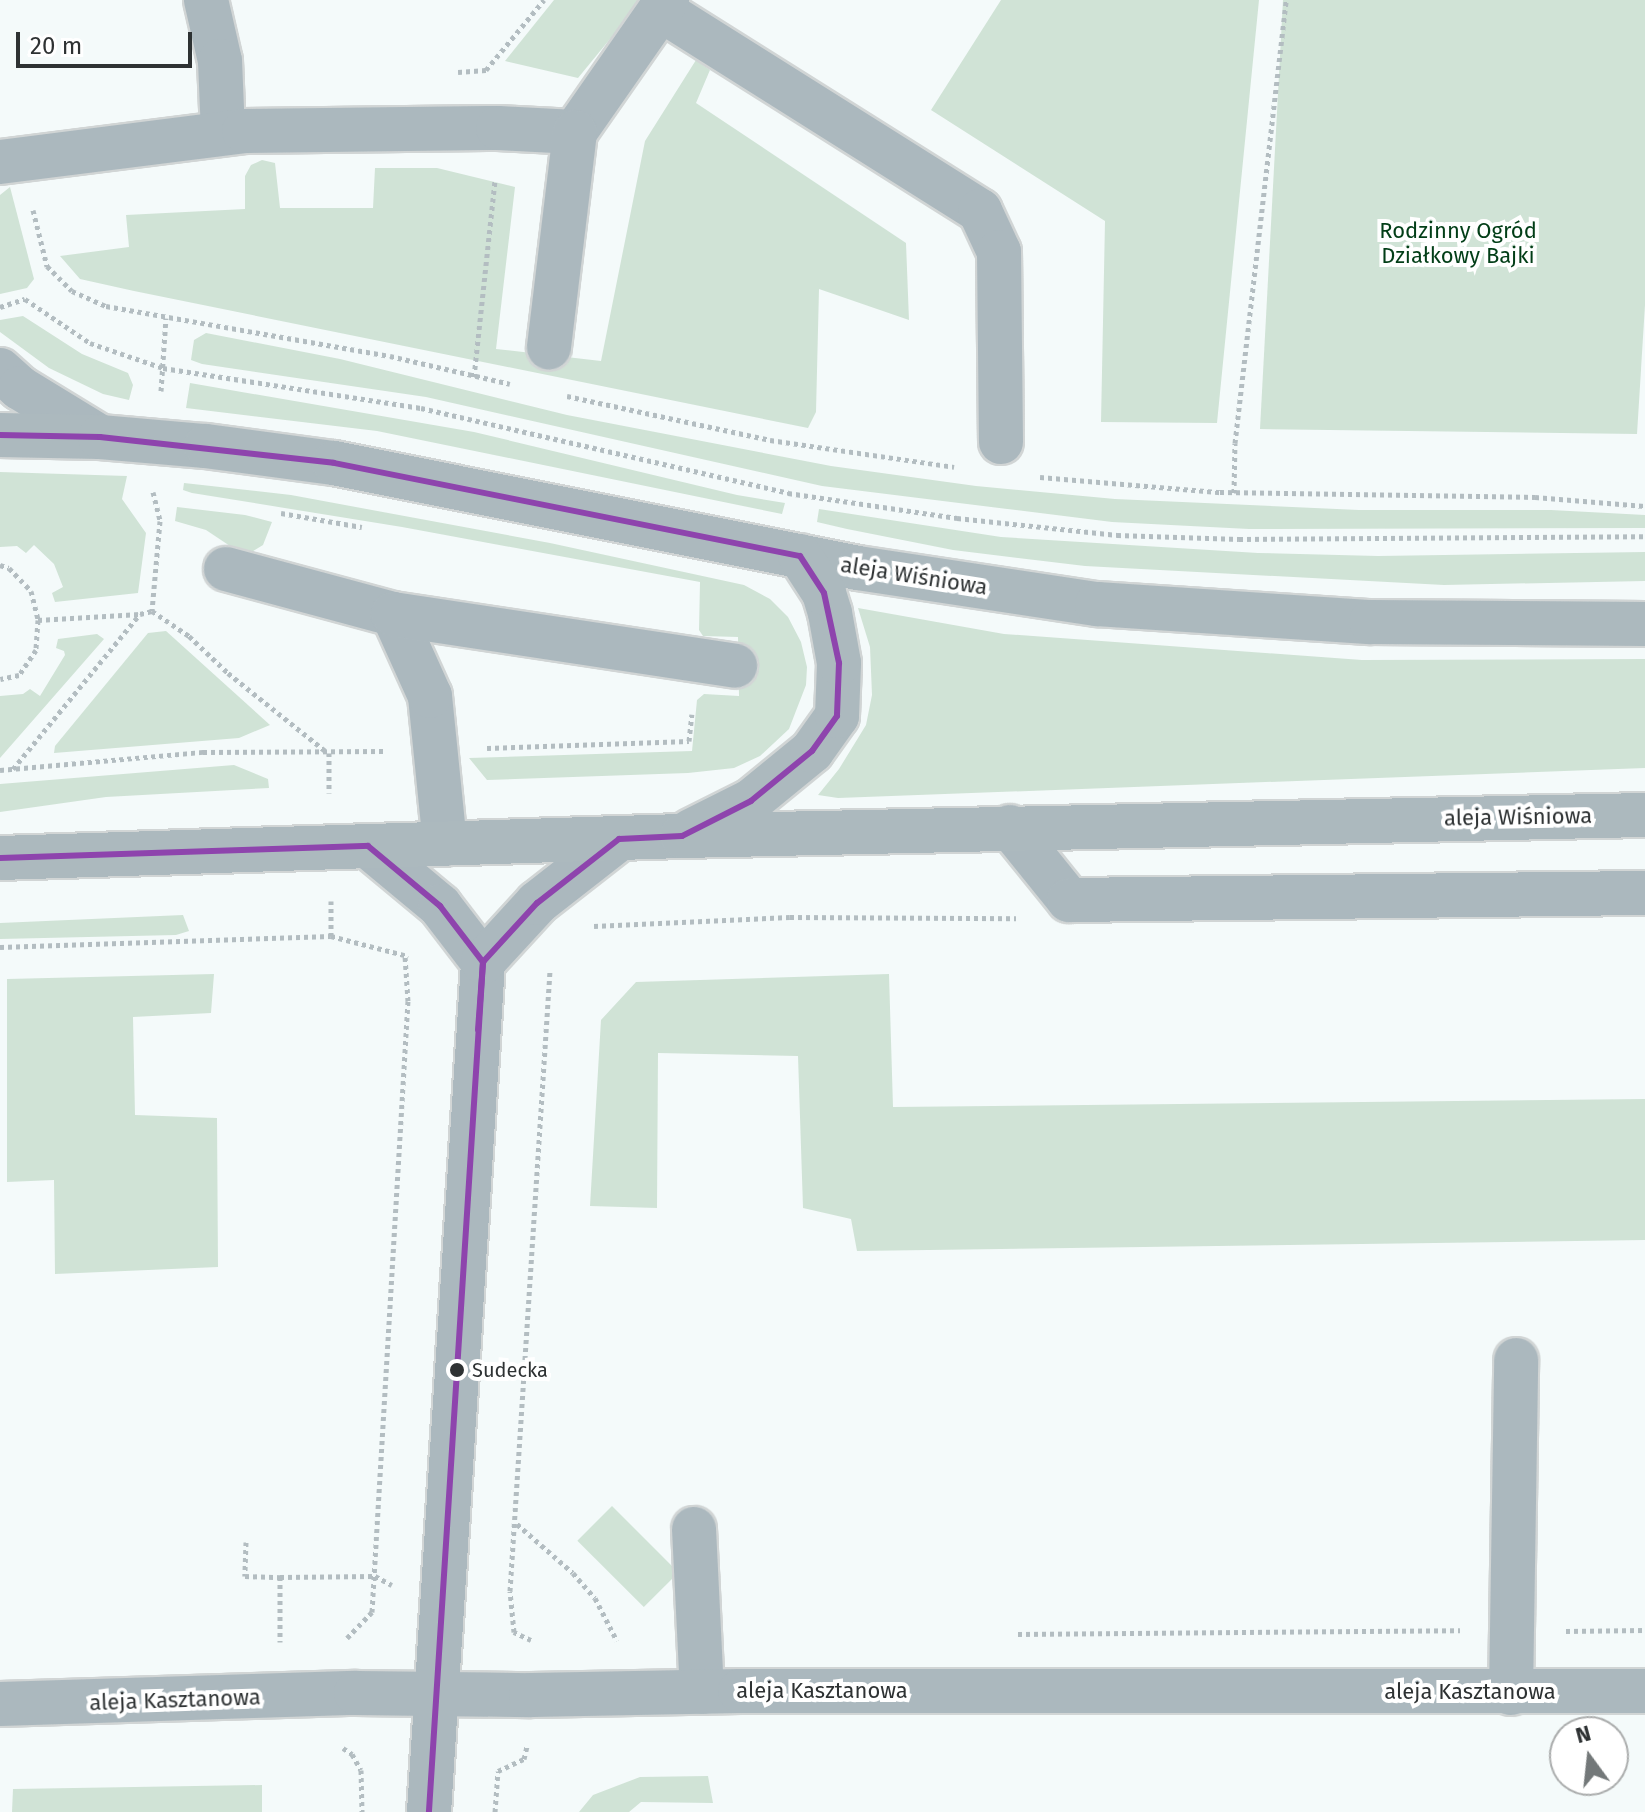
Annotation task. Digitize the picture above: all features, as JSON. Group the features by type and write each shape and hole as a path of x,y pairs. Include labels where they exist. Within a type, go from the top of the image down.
{"main road":[{"name":"aleja Wiśniowa","path":"0,435 100,437 206,446 334,463 927,580 1097,604 1371,622 1645,624"},
{"path":"682,836 751,801 812,751 837,716 839,663 830,613 824,593 800,556"},
{"name":"aleja Wiśniowa","path":"0,858 1010,827 1645,815"}],"street":[{"path":"206,0 220,61 223,133"},
{"path":"549,347 575,132 664,5 980,211 999,252 1013,459"},
{"path":"0,162 223,133 498,128 575,132"},
{"path":"0,370 20,388 100,437"},
{"path":"226,569 393,614 735,666"},
{"path":"393,614 430,696 445,844"},
{"path":"1010,827 1069,900 1645,893"},
{"path":"429,1812 483,962 537,903 619,839"},
{"path":"368,846 440,906 483,962"},
{"path":"1511,1693 1516,1360"},
{"path":"694,1529 702,1692"},
{"name":"aleja Kasztanowa","path":"0,1704 356,1693 1645,1691"}],"path":[{"path":"497,57 544,0"},
{"path":"1234,493 1235,443 1286,0"},
{"path":"474,377 498,128"},
{"path":"30,197 47,266 72,291 106,306 390,356 514,385"},
{"path":"0,307 25,299 90,343 163,368 421,408 788,493 972,520 1117,535 1239,539 1645,536"},
{"path":"160,401 166,318"},
{"path":"559,395 770,440 964,469"},
{"path":"1013,459 1114,486 1234,493 1535,497 1645,506"},
{"path":"152,611 160,521 154,483"},
{"path":"0,565 9,568 31,591 38,620 36,650 19,675 0,679"},
{"path":"0,574 9,568"},
{"path":"38,620 152,611 189,636 228,673 329,753"},
{"path":"13,769 140,614"},
{"path":"0,770 203,752 329,753"},
{"path":"329,753 329,793"},
{"path":"331,890 331,936"},
{"path":"0,947 331,936 417,957"},
{"path":"343,1650 344,1641 372,1612 408,1001 405,956"},
{"path":"532,1653 532,1641 514,1632 510,1591 517,1524 550,968"},
{"path":"517,1524 573,1573 595,1598 617,1642"},
{"path":"246,1542 245,1576 375,1576 392,1585"},
{"path":"280,1577 280,1651"},
{"path":"502,1590 510,1591"},
{"path":"495,1812 498,1771 524,1759 531,1733"},
{"path":"334,1742 352,1754 361,1770 362,1812"}],"green space":[{"path":"554,0 642,0 578,78 505,61"},
{"path":"1001,0 1259,0 1217,423 1101,422 1105,221 931,110"},
{"name":"Rodzinny Ogród Działkowy Bajki","path":"1283,0 1645,0 1645,305 1637,434 1260,429"},
{"path":"696,60 710,70 696,103 906,243 909,320 819,289 816,412 808,428 80,279 60,256 129,247 126,215 245,209 245,176 251,165 262,160 275,163 280,208 373,208 375,168 437,168 515,187 496,349 601,361 645,141"},
{"path":"10,187 34,279 27,288 0,294 0,195"},
{"path":"23,316 82,354 128,373 133,385 129,400 103,394 49,368 0,332 0,320"},
{"path":"206,333 340,359 567,415 831,466 976,486 1115,499 1359,510 1551,510 1645,515 1645,528 1249,529 1112,522 822,486 426,397 202,364 191,360 194,340"},
{"path":"190,383 474,432 737,495 785,503 782,514 377,431 186,408"},
{"path":"0,472 127,476 122,499 146,533 138,593 55,602 52,593 63,587 54,564 34,545 26,553 17,546 0,547"},
{"path":"184,483 291,495 550,543 744,585 770,599 788,617 801,642 807,667 806,685 789,729 760,756 734,768 688,773 487,780 469,758 692,751 697,700 704,694 739,696 738,637 703,636 699,630 700,582 402,527 192,493 183,490"},
{"path":"177,507 245,515 272,522 263,545 250,553 239,552 206,530 175,521"},
{"path":"819,509 1001,537 1258,553 1378,556 1645,552 1645,581 1444,585 1085,566 953,550 847,529 817,522"},
{"path":"858,608 1004,634 1362,660 1645,659 1645,768 838,798 818,795 839,769 866,725 872,695 870,647"},
{"path":"166,631 270,725 239,738 54,753 55,746 148,633"},
{"path":"97,634 104,639 0,758 0,696 23,694 30,689 40,696 65,655 64,651 56,648 58,639"},
{"path":"234,765 268,779 269,788 106,797 0,812 0,784"},
{"path":"183,915 189,931 176,935 0,939 0,923"},
{"path":"214,974 211,1013 133,1017 135,1115 217,1118 218,1267 55,1274 54,1180 7,1182 7,979"},
{"path":"889,974 893,1107 1645,1099 1645,1240 857,1251 851,1219 803,1208 798,1056 658,1053 657,1208 590,1206 601,1020 636,982"},
{"path":"612,1506 678,1572 644,1607 577,1541"},
{"path":"708,1776 713,1803 641,1802 629,1812 579,1812 593,1795 640,1777"},
{"path":"262,1785 262,1812 12,1812 13,1789"}],"transit line":[{"path":"0,435 100,437 334,463 800,556 824,593 839,663 837,716 812,751 751,801 682,836 619,839 537,903 483,962 429,1812"},
{"path":"0,858 368,846 440,906 483,962 478,1030"}],"place":[{"name":"Sudecka","path":"457,1370"}]}
